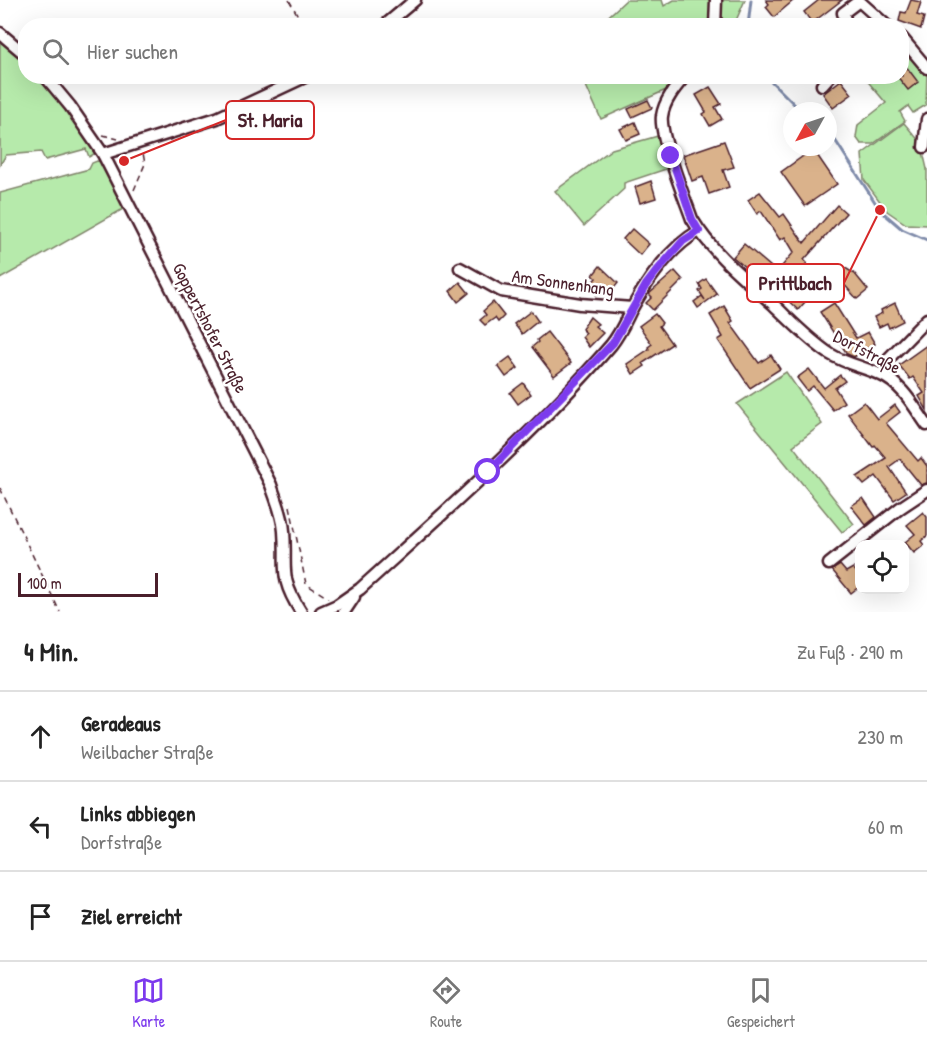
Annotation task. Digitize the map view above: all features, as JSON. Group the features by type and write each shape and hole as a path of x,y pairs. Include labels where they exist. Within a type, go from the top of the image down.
{"street":[{"path":"394,18 415,0"},
{"path":"715,18 716,0"},
{"path":"845,18 843,13 858,1 878,18"},
{"path":"0,33 18,48"},
{"path":"909,46 927,68"},
{"name":"Goppertshofer Straße","path":"52,84 103,154 270,485 280,509 284,528 285,580 290,595 301,612"},
{"path":"103,154 216,118 290,84"},
{"name":"Dorfstraße","path":"678,84 665,106 661,123 688,210 699,231 719,255 828,352 850,364 883,375 902,390 927,425"},
{"path":"924,147 927,119"},
{"path":"321,612 337,605 360,589 488,472 613,343 632,308 656,272 683,241 699,231"},
{"name":"Am Sonnenhang","path":"460,268 501,291 580,304 632,308"},
{"path":"883,375 889,358 927,319"},
{"path":"829,564 900,508 927,490"},
{"path":"344,612 360,589"}],"path":[{"path":"289,0 299,18"},
{"path":"97,131 107,137 119,139"},
{"path":"0,488 60,612"}],"green space":[{"path":"626,0 662,0 664,6 674,0 745,0 737,18 607,18"},
{"path":"0,38 18,55 18,84 45,84 96,150 89,157 86,149 45,160 41,152 6,155 0,165"},
{"path":"909,49 927,70 926,105 913,113 908,106 900,112 905,121 873,144 861,144 856,137 858,125 886,103 870,84 909,84"},
{"path":"585,84 672,84 666,90 601,119"},
{"path":"904,123 921,143 927,169 927,225 906,224 887,211 864,180 862,154"},
{"path":"658,136 669,168 624,183 624,189 584,226 555,191 612,149"},
{"path":"102,162 125,208 0,279 0,193 89,169 92,163"},
{"path":"786,372 822,424 793,446 854,524 842,532 737,404"}],"building":[{"path":"766,0 794,0 774,17 766,7 769,4"},
{"path":"819,0 842,0 819,18 808,18 804,12"},
{"path":"911,0 921,2 917,15 924,17 921,29 909,25 909,18 900,18 901,12 906,13"},
{"path":"909,70 918,82 908,90 903,84 909,84"},
{"path":"836,84 844,84 852,94 837,105 837,102 829,102 823,94"},
{"path":"710,87 721,104 715,107 722,119 710,126 703,114 706,112 696,95"},
{"path":"648,100 652,108 632,117 628,109"},
{"path":"635,122 640,134 626,140 620,129"},
{"path":"724,141 734,167 723,170 729,187 709,194 703,177 692,181 683,155"},
{"path":"803,156 818,156 837,184 805,206 781,172"},
{"path":"651,181 656,198 640,203 635,187"},
{"path":"760,192 780,217 784,214 804,243 837,205 846,213 804,260 807,263 787,285 805,302 798,310 780,293 778,295 761,280 759,282 733,257 744,244 777,272 794,252 785,237 780,240 761,211 757,214 748,200"},
{"path":"632,229 649,244 640,255 623,239"},
{"path":"600,266 618,283 609,294 602,289 597,295 588,287 596,278 593,275"},
{"path":"842,266 855,274 868,290 857,299 841,281 828,291 816,276 824,270 826,273 829,271 835,279"},
{"path":"675,271 683,280 653,310 646,303 652,297 649,294"},
{"path":"706,279 717,294 698,308 694,302 702,296 705,300 699,291 702,289 699,284"},
{"path":"460,282 469,293 458,302 450,291"},
{"path":"493,302 504,316 498,322 495,318 485,325 480,320 486,315 483,311"},
{"path":"834,303 856,338 868,332 875,344 854,357 847,354 820,312"},
{"path":"895,303 903,321 889,328 887,323 879,327 874,317 882,313 881,310"},
{"path":"724,306 733,321 730,323 759,363 771,355 780,369 750,388 718,340 723,337 710,315"},
{"path":"531,311 538,321 522,334 514,324"},
{"path":"655,314 662,323 659,326 672,344 643,363 645,366 633,374 627,364 649,349 648,347 652,344 639,326"},
{"path":"590,317 603,333 589,347 582,337 586,333 582,329"},
{"path":"547,332 571,363 554,376 532,347"},
{"path":"927,345 927,410 919,396 924,393 913,377 910,379 899,365"},
{"path":"510,357 518,368 506,377 498,366"},
{"path":"809,369 824,388 840,375 845,381 835,388 844,402 833,410 813,386 807,391 797,378"},
{"path":"523,383 531,394 518,404 510,393"},
{"path":"864,402 877,419 895,405 900,412 886,423 918,461 921,458 927,466 927,483 921,485 900,459 889,467 906,492 894,500 876,476 864,485 857,477 886,458 875,445 873,447 848,414"},
{"path":"863,498 876,517 866,525 851,506"},
{"path":"923,512 927,517 927,536 921,541 924,545 914,553 908,540 915,534 907,525"},
{"path":"840,565 846,572 853,568 855,590 851,593 832,570"}],"waterway":[{"path":"749,18 751,0"},
{"path":"774,84 792,102"},
{"path":"837,143 880,210 902,229 927,240"}],"place":[{"name":"St. Maria","path":"124,161"},
{"name":"Prittlbach","path":"880,210"}],"route":[{"path":"488,472 613,343 646,285 683,241 699,231 692,219 671,156"}]}
